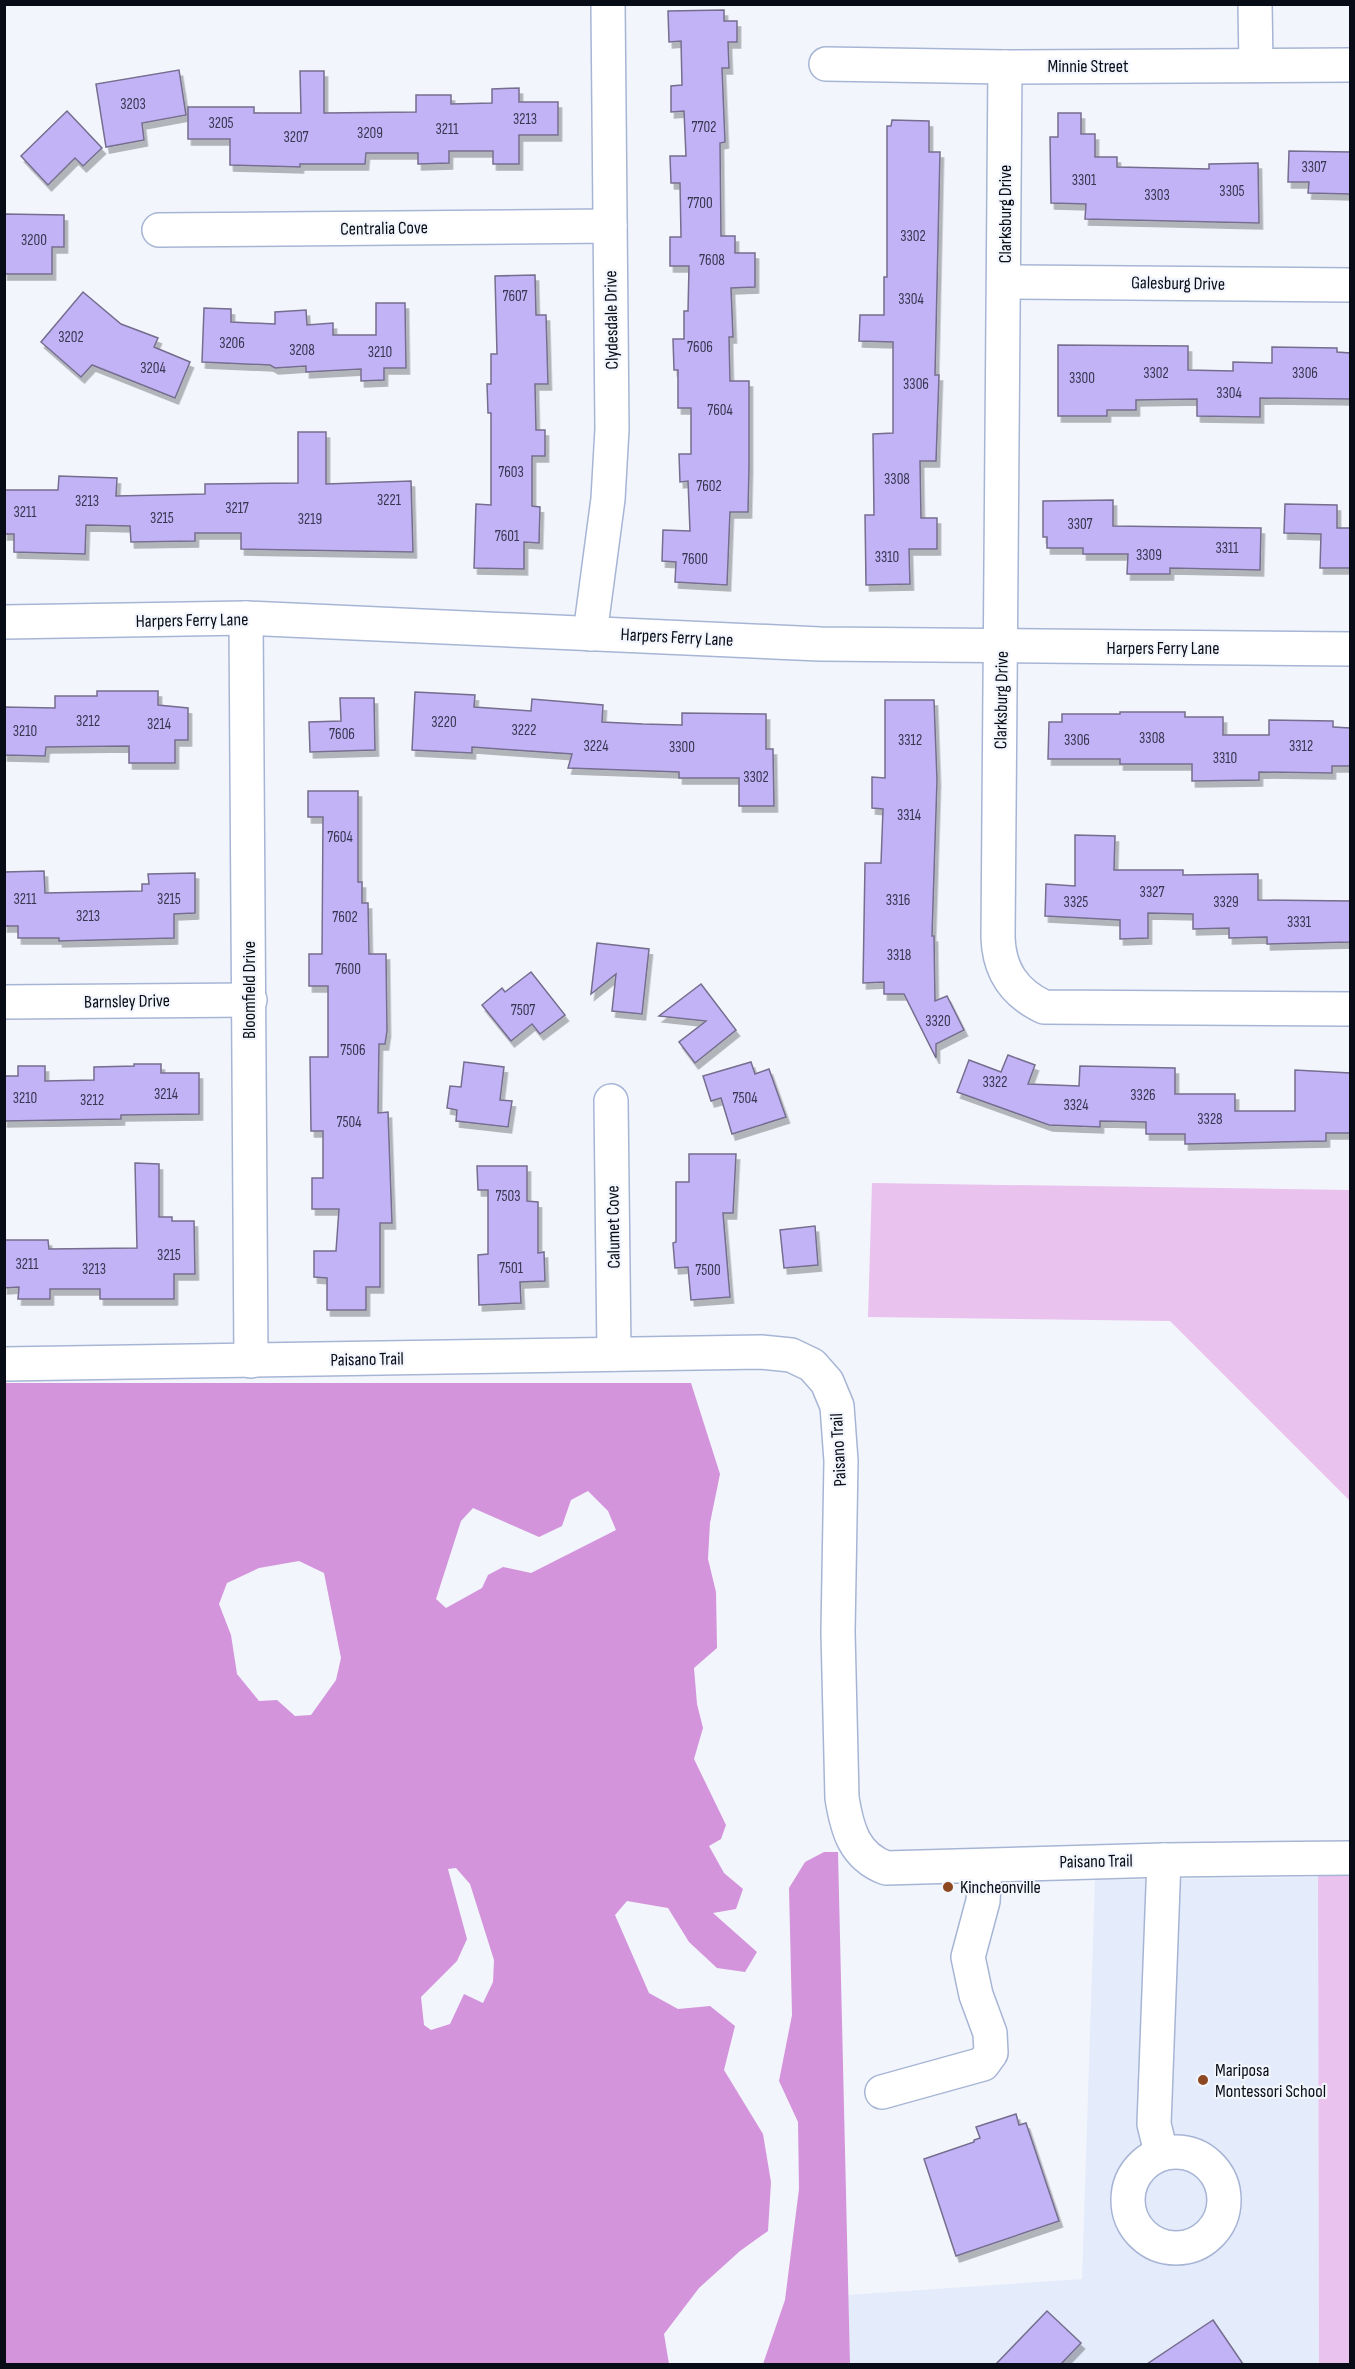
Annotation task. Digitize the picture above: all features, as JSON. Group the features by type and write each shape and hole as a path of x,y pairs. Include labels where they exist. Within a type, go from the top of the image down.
{"street":[{"name":"Clydesdale Drive","path":"590,634 608,499 612,429 608,4"},
{"path":"1255,4 1256,65"},
{"name":"Minnie Street","path":"826,64 1005,67 1350,65"},
{"name":"Clarksburg Drive","path":"1005,67 999,955 1005,973 1026,999 1044,1007 1350,1010"},
{"name":"Centralia Cove","path":"159,230 609,226"},
{"name":"Galesburg Drive","path":"1005,282 1350,285"},
{"name":"Harpers Ferry Lane","path":"4,622 246,618 820,644 1350,649"},
{"name":"Bloomfield Drive","path":"246,618 251,1361"},
{"name":"Barnsley Drive","path":"4,1002 250,1000"},
{"name":"Calumet Cove","path":"611,1101 615,1354"},
{"name":"Paisano Trail","path":"4,1365 761,1352 791,1355 812,1365 827,1382 837,1406 841,1461 838,1632 842,1798 846,1822 860,1853 871,1863 886,1868 1350,1857"},
{"path":"1161,2153 1154,2124 1164,1860"},
{"path":"882,2092 983,2064 991,2053 990,2033 976,1995 969,1958 983,1901 985,1866"}],"shaded area":[{"path":"872,1183 1350,1190 1350,1501 1170,1321 868,1317"},
{"path":"5,1383 691,1383 720,1474 710,1523 708,1559 716,1592 717,1648 694,1668 697,1704 703,1728 694,1759 726,1825 721,1839 709,1846 724,1873 743,1889 736,1909 713,1913 757,1952 745,1972 717,1968 689,1942 668,1908 627,1901 615,1915 649,1993 678,2009 710,2006 735,2026 724,2070 763,2134 771,2182 768,2231 740,2251 699,2288 664,2334 669,2364 5,2364","holes":["588,1491 608,1511 616,1530 531,1573 503,1567 488,1575 482,1588 446,1608 436,1599 461,1521 473,1508 539,1537 562,1526 571,1500","299,1561 324,1573 341,1658 336,1680 311,1715 295,1716 277,1700 259,1701 237,1674 231,1635 219,1604 227,1583 259,1568","456,1868 470,1884 494,1960 493,1982 483,2003 464,1994 450,2024 431,2030 424,2025 421,1997 457,1961 467,1939 448,1869"]},
{"path":"824,1852 838,1852 850,2364 763,2364 785,2300 799,2189 798,2122 779,2081 792,2015 789,1888 805,1862"},
{"path":"1312,1858 1350,1858 1350,2364 1319,2364 1318,1877"},
{"name":"Mariposa Montessori School","path":"1318,1877 1319,2364 850,2364 848,2295 1082,2279 1095,1880"}],"building":[{"path":"724,10 724,21 737,21 737,42 728,42 729,68 722,68 725,142 720,143 721,236 735,236 735,253 755,253 755,287 731,288 733,337 729,337 730,381 749,381 749,467 748,512 730,512 727,585 675,582 676,562 662,561 663,530 690,531 688,481 680,482 679,454 691,454 691,408 678,408 678,370 674,370 673,339 684,339 684,311 688,311 689,266 670,266 670,237 681,237 680,183 671,183 670,156 686,156 684,111 671,112 671,86 682,85 681,41 669,42 668,11"},
{"path":"179,70 186,115 142,123 144,140 106,147 96,84"},
{"path":"300,71 324,71 324,113 416,112 416,95 451,95 451,104 492,103 492,89 519,88 519,102 558,102 558,135 519,135 519,164 493,164 493,151 449,151 449,163 418,164 418,153 366,153 365,164 300,164 300,167 230,165 230,139 188,139 188,107 254,107 254,113 301,113"},
{"path":"67,111 102,148 83,166 75,158 48,185 21,156"},
{"path":"1058,113 1081,113 1081,134 1095,134 1095,157 1117,157 1117,167 1209,169 1209,164 1258,163 1259,223 1085,219 1086,204 1051,203 1050,137 1058,137"},
{"path":"892,120 929,121 929,152 940,152 935,375 939,375 936,461 920,461 921,518 937,518 937,549 909,549 910,584 866,585 865,515 874,515 873,434 893,433 893,342 859,341 860,315 884,315 884,277 887,277 887,126 891,126"},
{"path":"1289,151 1350,152 1350,194 1308,193 1309,182 1288,182"},
{"path":"5,214 64,215 64,247 52,247 52,274 4,274"},
{"path":"535,275 536,315 546,315 548,384 535,384 536,430 545,430 545,456 532,456 532,506 540,507 539,543 524,542 524,569 474,568 476,504 491,505 491,413 488,413 487,384 491,384 491,354 497,354 495,276"},
{"path":"83,292 121,324 158,338 154,347 190,362 175,398 92,365 81,377 41,342"},
{"path":"376,303 405,303 406,368 384,368 384,380 361,381 361,369 306,372 306,366 275,368 270,365 202,362 204,308 231,309 231,322 275,324 275,312 306,310 307,325 333,323 333,335 376,335"},
{"path":"1058,345 1188,346 1188,370 1233,371 1233,362 1272,363 1272,347 1337,348 1337,352 1350,353 1350,399 1260,398 1260,417 1197,416 1197,399 1136,400 1136,410 1107,410 1107,416 1058,416"},
{"path":"298,432 326,432 326,484 411,481 413,552 241,549 241,533 195,533 195,541 131,542 130,526 86,525 85,554 14,552 14,534 4,534 4,490 58,490 59,476 117,478 116,496 205,494 205,484 298,483"},
{"path":"1113,500 1113,526 1261,528 1260,570 1170,568 1170,574 1127,574 1128,554 1083,554 1083,548 1047,548 1047,537 1043,537 1043,501"},
{"path":"1285,504 1337,505 1337,528 1350,528 1350,568 1320,568 1321,534 1284,533"},
{"path":"97,691 158,691 158,705 188,708 188,740 175,740 175,763 129,763 129,746 46,747 45,756 4,755 4,707 55,708 55,696 97,696"},
{"path":"415,692 475,695 474,707 531,711 532,699 603,705 602,722 682,725 682,713 766,714 766,749 773,749 774,806 739,806 739,778 679,778 679,772 568,768 572,754 472,747 472,753 412,750"},
{"path":"340,698 374,698 375,750 310,752 309,722 341,721"},
{"path":"885,700 934,700 937,780 932,936 934,936 935,1001 947,996 964,1030 936,1044 936,1058 904,994 884,994 884,982 863,983 865,863 881,863 883,809 872,808 872,777 885,778"},
{"path":"1120,712 1185,712 1185,717 1223,717 1223,735 1269,735 1269,720 1333,721 1333,727 1350,728 1350,766 1332,766 1332,773 1259,772 1259,780 1192,781 1192,764 1120,764 1120,759 1048,759 1049,722 1062,722 1062,714 1120,714"},
{"path":"308,791 358,791 358,882 362,882 362,903 368,903 369,954 386,954 387,1031 385,1044 379,1044 378,1113 388,1112 392,1223 380,1223 380,1287 366,1287 366,1310 327,1310 327,1278 314,1277 314,1251 336,1251 339,1209 312,1209 312,1178 323,1178 323,1131 311,1131 310,1057 328,1057 328,986 309,986 309,954 322,954 323,817 308,817"},
{"path":"1075,835 1115,836 1114,870 1183,870 1183,875 1258,874 1258,900 1350,901 1350,942 1267,944 1267,937 1229,938 1229,928 1193,929 1193,914 1148,913 1148,938 1120,939 1120,920 1045,916 1046,884 1075,886"},
{"path":"44,871 45,893 142,891 142,884 149,884 148,874 195,873 195,913 174,914 174,938 59,941 59,938 18,938 18,926 4,926 4,872"},
{"path":"597,943 649,949 642,1014 612,1011 616,974 591,994"},
{"path":"531,972 565,1015 540,1034 532,1024 511,1041 482,1005 502,988 505,992"},
{"path":"701,984 736,1030 695,1063 679,1042 706,1021 659,1016"},
{"path":"1008,1055 1035,1065 1028,1084 1079,1086 1080,1066 1175,1068 1175,1094 1235,1094 1235,1111 1295,1111 1295,1070 1350,1073 1350,1133 1326,1133 1326,1141 1185,1144 1185,1134 1146,1134 1146,1122 1100,1121 1100,1127 1049,1125 957,1092 969,1060 1001,1072"},
{"path":"464,1062 504,1067 500,1100 512,1101 508,1127 456,1121 457,1110 447,1108 450,1086 461,1087"},
{"path":"751,1062 755,1074 769,1069 786,1117 732,1134 721,1098 711,1101 703,1076"},
{"path":"134,1064 161,1064 161,1073 199,1073 199,1114 121,1115 121,1119 4,1121 4,1076 18,1076 18,1066 45,1066 45,1081 94,1080 94,1067 134,1066"},
{"path":"689,1154 736,1154 733,1213 723,1213 730,1297 691,1300 688,1267 675,1268 673,1243 676,1242 676,1182 689,1182"},
{"path":"135,1163 159,1164 159,1217 172,1217 172,1221 194,1221 195,1274 174,1274 174,1299 100,1299 100,1289 50,1289 50,1299 18,1299 19,1287 4,1288 4,1240 48,1240 49,1249 137,1248"},
{"path":"477,1166 527,1166 527,1201 538,1202 538,1253 544,1252 545,1281 520,1282 521,1303 479,1305 478,1255 488,1254 488,1190 478,1190"},
{"path":"815,1226 818,1265 784,1268 780,1230"},
{"path":"1016,2114 1019,2125 1026,2123 1059,2221 956,2256 924,2159 974,2142 980,2138 976,2127"},
{"path":"1047,2311 1081,2343 1061,2364 996,2364"},
{"path":"1213,2320 1243,2364 1147,2364"}],"place":[{"name":"Kincheonville","path":"948,1887"},
{"name":"Mariposa Montessori School","path":"1203,2080"}]}
